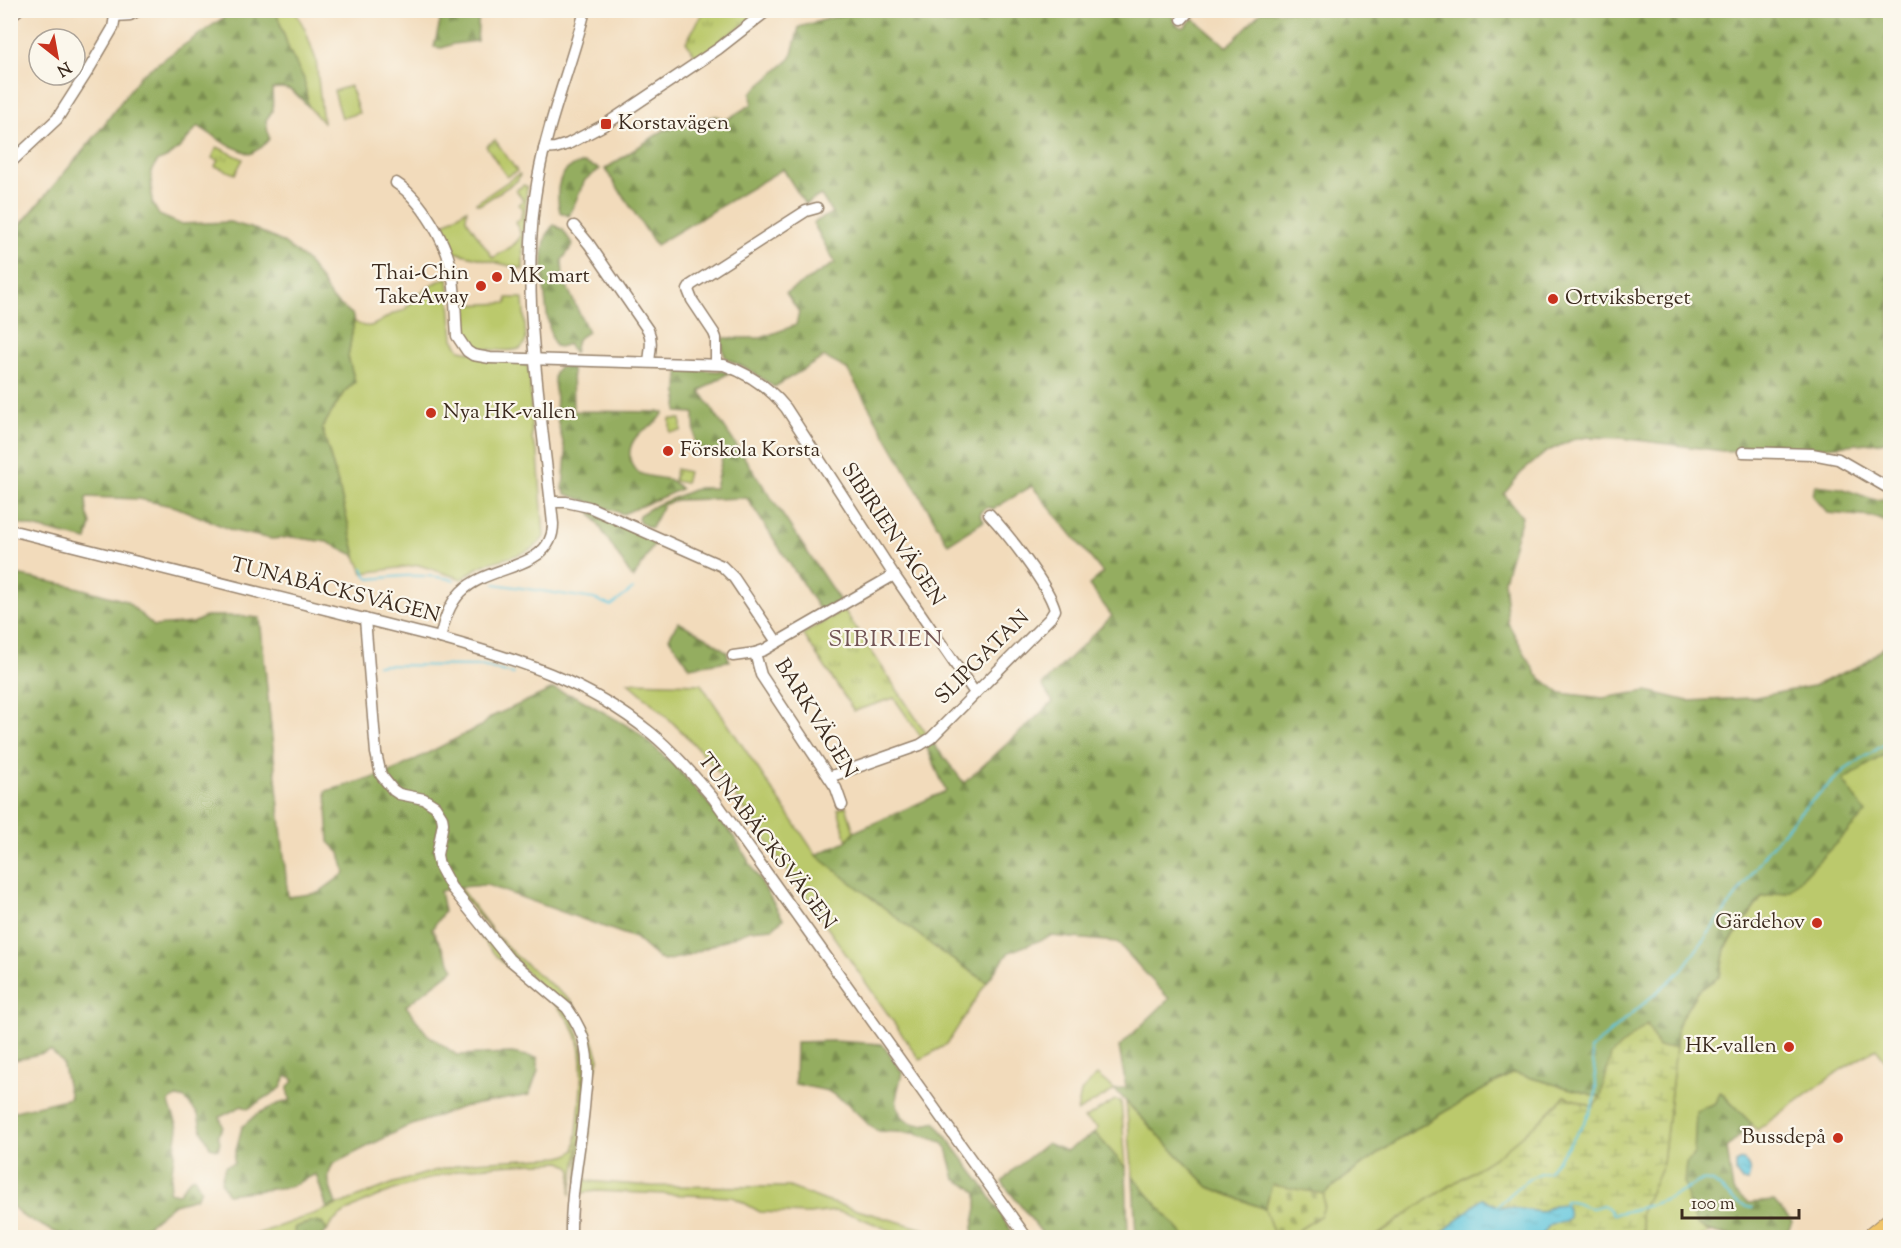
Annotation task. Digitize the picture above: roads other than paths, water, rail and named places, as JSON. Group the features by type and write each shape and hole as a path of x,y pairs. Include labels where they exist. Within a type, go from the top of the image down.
{"main road":[{"path":"1867,1238 1890,1219"}],"street":[{"path":"10,16 18,10"},
{"path":"10,163 57,119 106,40 115,14 130,15 140,10"},
{"path":"440,638 453,602 470,584 494,572 535,557 548,546 553,531 535,360 531,240 537,180 544,149 585,10"},
{"path":"544,149 568,144 600,127 718,49 768,10"},
{"name":"SIBIRIENVÄGEN","path":"396,183 406,189 443,245 452,270 456,330 461,344 473,355 535,360 716,364 739,370 775,395 786,408 894,575 975,693"},
{"path":"716,364 716,338 692,300 688,290 691,285 806,211 817,208"},
{"path":"574,226 648,330 651,337 649,362"},
{"path":"1743,452 1812,454 1838,459 1890,489"},
{"path":"551,502 566,502 589,507 722,566 734,578 777,642"},
{"name":"SLIPGATAN","path":"829,777 920,746 931,738 1050,618 1055,610 1042,585 1001,525 989,514"},
{"name":"TUNABÄCKSVÄGEN","path":"10,530 509,657 573,683 618,709 652,734 714,799 1028,1238"},
{"path":"733,656 764,650 894,575"},
{"path":"364,619 376,753 381,776 399,794 424,799 435,806 443,823 437,855 439,865 451,886 509,958 567,1008 582,1034 588,1065 572,1210 572,1238"},
{"name":"BARKVÄGEN","path":"755,653 761,675 836,788 842,805"}],"water":[{"path":"1741,1160 1749,1169 1747,1182 1742,1181 1736,1173 1736,1163"},
{"path":"1483,1198 1497,1206 1541,1212 1554,1205 1564,1204 1569,1218 1565,1222 1550,1224 1541,1237 1437,1237"}],"waterway":[{"path":"363,568 370,579 423,576 454,580"},
{"path":"495,584 594,599 611,606 633,589"},
{"path":"377,665 482,666 513,674"},
{"path":"1497,1206 1529,1179 1542,1172 1548,1172 1585,1120 1595,1098 1596,1087 1591,1049 1680,972 1767,851 1803,809 1846,769 1890,741"},
{"path":"1564,1204 1565,1201 1569,1201 1592,1208 1603,1205 1613,1214 1655,1203 1705,1180 1719,1186 1738,1203 1752,1208"}],"place":[{"name":"Korstavägen","path":"606,124"},
{"name":"MK mart","path":"497,277"},
{"name":"Thai-Chin TakeAway","path":"481,286"},
{"name":"Ortviksberget","path":"1553,299"},
{"name":"Nya HK-vallen","path":"431,413"},
{"name":"Förskola Korsta","path":"668,451"},
{"name":"Gärdehov","path":"1817,923"},
{"name":"HK-vallen","path":"1789,1047"},
{"name":"Bussdepå","path":"1838,1138"}],"district":[{"name":"SIBIRIEN","path":"886,640"}]}
